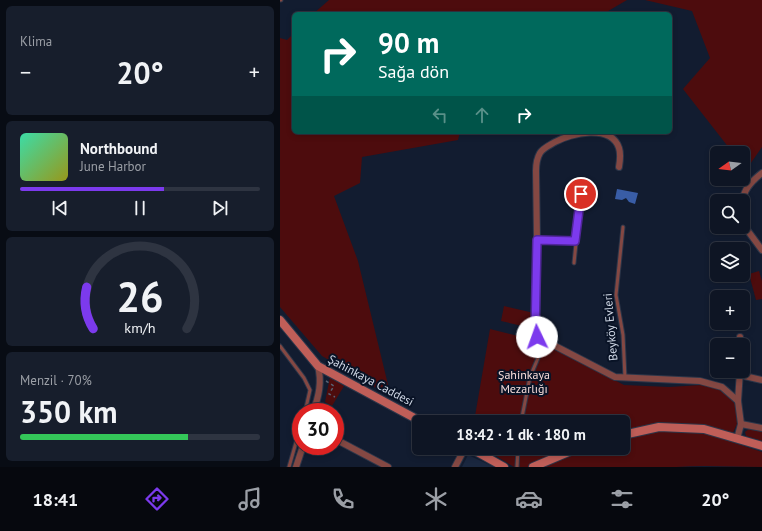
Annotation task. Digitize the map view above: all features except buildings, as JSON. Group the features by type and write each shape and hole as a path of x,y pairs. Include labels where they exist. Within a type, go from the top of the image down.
{"street":[{"name":"Beyköy Evleri","path":"576,134 563,137 547,147 540,152 537,161 536,336 616,377 700,381 722,387 738,401"},
{"name":"Beyköy Evleri","path":"605,134 613,139 619,147 619,167"},
{"path":"743,194 754,180 762,173"},
{"path":"750,233 762,250"},
{"name":"Şahinkaya Caddesi","path":"280,320 318,366 412,417"},
{"path":"316,403 319,396 320,379 318,366"},
{"path":"750,376 762,380"},
{"path":"737,439 741,424 738,401 740,378"},
{"path":"741,424 762,428"},
{"path":"630,433 659,427 704,429 762,446"},
{"path":"344,444 388,467"},
{"path":"296,467 299,455"},
{"path":"455,467 461,455"},
{"path":"483,455 504,467"},
{"path":"533,467 561,455"}],"lane":[{"path":"574,264 575,241 581,194"},
{"name":"Beyköy Evleri","path":"623,227 616,295 623,335 625,378"},
{"path":"537,240 575,241"},
{"path":"280,346 304,378 310,390 307,403"},
{"path":"522,415 530,377 541,351"},
{"path":"289,467 292,455"},
{"path":"517,467 518,455"}],"path":[{"path":"320,379 334,386 329,394 335,397"}],"shaded area":[{"path":"468,455 494,467 462,467"}],"green space":[{"path":"329,0 627,0 606,12 315,12"},
{"path":"645,0 762,0 762,147 750,164 750,146 728,146 683,89 710,58 692,11"},
{"path":"292,35 292,134 460,134 458,140 362,157 360,183 334,196 358,261 391,397 322,356 280,307 280,38 287,40"},
{"path":"759,271 762,281 762,299 756,300 750,274"},
{"path":"504,306 534,313 531,328 501,321"},
{"name":"Şahinkaya Mezarlığı","path":"490,329 539,341 624,385 669,387 701,385 721,389 731,398 736,406 737,424 729,441 762,452 762,467 514,467 494,455 630,455 630,415 475,415"},
{"path":"330,377 344,386 334,403 325,402"},
{"path":"749,429 762,431 762,441 746,436 745,432"}],"water":[{"path":"617,189 638,193 635,204 629,202 626,198 622,200 615,199"}],"route":[{"path":"537,337 535,334 537,240 575,241 581,194"}]}
